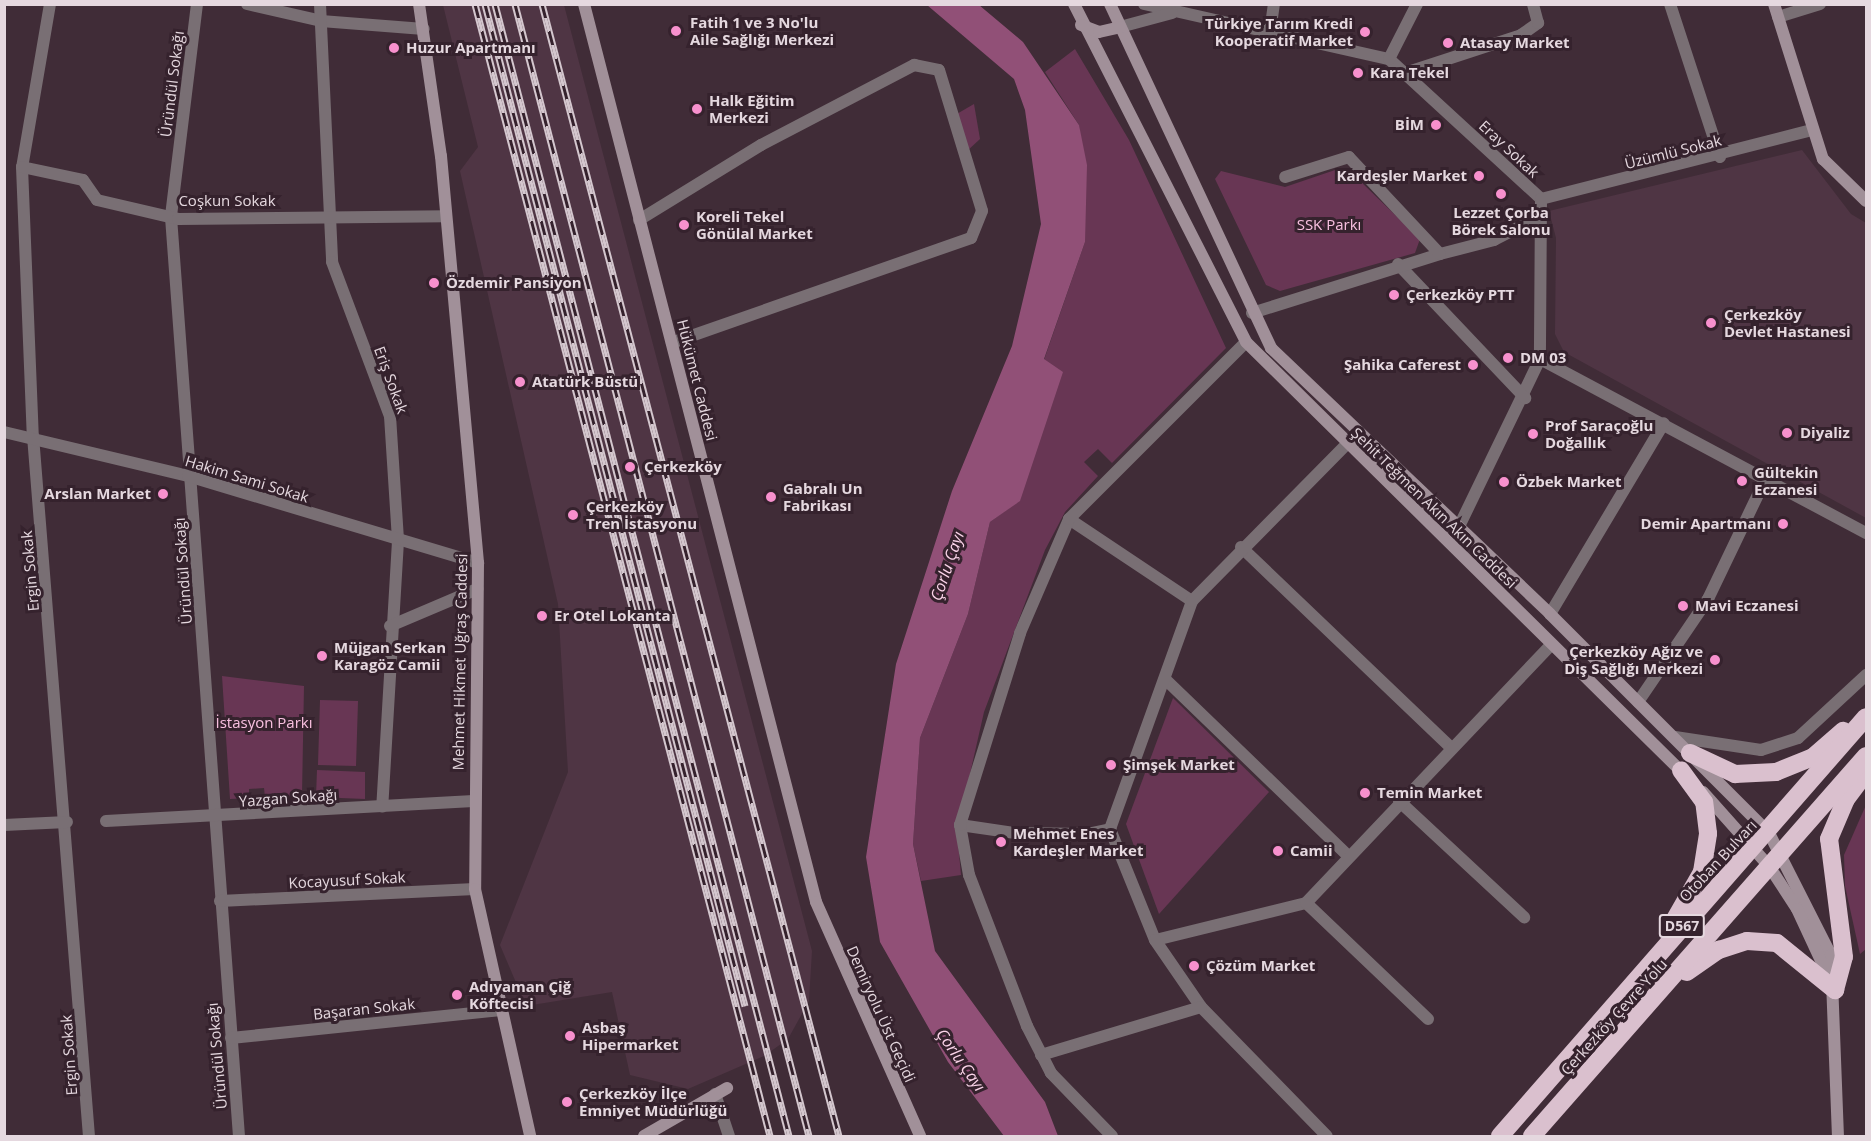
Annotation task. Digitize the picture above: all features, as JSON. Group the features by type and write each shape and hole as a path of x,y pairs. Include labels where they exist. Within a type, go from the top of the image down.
{"highway":[{"path":"1690,753 1735,774 1776,772 1813,757 1866,710"},
{"name":"Otoban Bulvarı","path":"1500,1137 1645,966 1769,833 1866,717"},
{"name":"D567","path":"1774,860 1866,756"},
{"path":"1645,966 1702,872 1708,833 1704,802 1681,770"},
{"path":"1670,982 1719,950 1747,941 1777,943 1835,990 1844,957 1829,839 1846,799 1866,771"},
{"name":"Çerkezköy Çevre Yolu","path":"1532,1137 1670,982 1774,860"}],"main road":[{"name":"Mehmet Hikmet Uğraş Caddesi","path":"419,4 424,29 446,216 478,563 473,801 475,889 530,1137"},
{"name":"Hükümet Caddesi","path":"584,4 816,902"},
{"path":"1076,4 1078,22 1087,31 1120,27"},
{"name":"Şehit Teğmen Akın Akın Caddesi","path":"1110,4 1252,313 1271,348 1458,529 1550,614 1769,833 1774,860 1835,990"},
{"path":"1774,4 1823,159 1866,201"},
{"name":"Şehit Teğmen Akın Akın Caddesi","path":"1078,22 1130,108 1246,342 1551,645 1681,770 1753,849 1774,860"},
{"path":"1774,860 1831,955 1835,990 1838,1137"},
{"name":"Demiryolu Üst Geçidi","path":"816,902 920,1137"},
{"path":"644,1137 727,1088"}],"street":[{"name":"Ergin Sokak","path":"50,4 22,167 33,436 67,822 90,1137"},
{"name":"Üründül Sokağı","path":"197,4 171,217 188,476 239,1137"},
{"path":"247,4 321,21 424,29"},
{"name":"Eriş Sokak","path":"320,4 332,262 390,416 398,541 390,626 382,807"},
{"name":"Eray Sokak","path":"1144,4 1389,59 1541,199 1540,359 1525,398 1458,529"},
{"path":"1270,32 1274,4"},
{"path":"1389,59 1417,4"},
{"path":"1405,73 1521,35 1539,23 1533,4"},
{"path":"1670,4 1720,157"},
{"path":"1778,17 1821,4"},
{"path":"1120,27 1171,11"},
{"path":"639,220 761,145 914,65 939,70 982,210 971,238 672,344"},
{"name":"Üzümlü Sokak","path":"1541,199 1720,157 1812,130"},
{"path":"1285,177 1349,157 1440,254"},
{"name":"Coşkun Sokak","path":"22,167 83,180 97,200 171,217 331,213 446,216"},
{"path":"1252,313 1398,264 1494,240 1541,216"},
{"path":"1398,264 1525,398"},
{"path":"1112,1137 1041,1055 969,875 960,825 1020,633 1069,519 1246,342"},
{"path":"1540,359 1767,476 1866,533"},
{"path":"1550,614 1664,423"},
{"name":"Hakim Sami Sokak","path":"4,432 33,436 188,476 398,541 478,563"},
{"path":"1327,1137 1201,1007 1155,940 1110,829 1192,602 1241,547 1347,444"},
{"path":"1638,702 1708,598 1767,476"},
{"path":"1069,519 1192,602"},
{"path":"1241,547 1450,747"},
{"path":"390,626 477,589"},
{"path":"1155,940 1306,903 1450,747 1551,645"},
{"path":"1675,737 1761,750 1798,738 1866,675"},
{"path":"1165,679 1348,856"},
{"name":"Yazgan Sokağı","path":"105,821 214,818 473,801"},
{"path":"1399,801 1524,917"},
{"path":"4,825 67,822"},
{"path":"960,825 1016,833 1087,834 1110,829"},
{"name":"Kocayusuf Sokak","path":"220,901 475,889"},
{"path":"1306,903 1428,1019"},
{"path":"1041,1055 1201,1007"},
{"name":"Başaran Sokak","path":"231,1038 501,1010"},
{"path":"715,1094 729,1137"}],"shaded area":[{"path":"443,5 564,5 812,951 809,1001 788,1039 764,1056 688,1089 630,1075 612,992 526,1006 500,945 568,772 558,604 460,171 478,147"},
{"name":"Çerkezköy Devlet Hastanesi","path":"1802,150 1851,214 1866,223 1866,518 1564,352 1555,334 1556,238 1549,211"}],"green space":[{"path":"1075,49 1129,140 1226,348 1112,463 1098,449 1084,462 1098,476 1065,512 1045,550 984,712 957,831 961,875 921,881 913,844 920,738 968,614 990,522 1020,500 1044,360 1085,242 1079,125 1045,72"},
{"path":"974,104 980,139 966,152 955,115"},
{"name":"SSK Parkı","path":"1338,169 1359,180 1420,239 1415,253 1280,291 1266,285 1215,179 1221,171 1285,187"},
{"name":"İstasyon Parkı","path":"222,676 304,686 302,795 265,797 264,788 249,789 249,798 230,799"},
{"path":"1173,698 1269,792 1159,914 1126,824"},
{"path":"320,700 358,701 356,766 318,765"},
{"path":"317,770 365,772 365,799 316,797"},
{"path":"1866,805 1866,949 1860,954 1845,886 1844,855"}],"water":[{"name":"Çorlu Çayı","path":"927,5 979,5 1023,42 1079,125 1087,165 1085,242 1044,359 1063,372 1020,501 990,522 968,614 920,738 913,844 935,951 1045,1102 1058,1136 1004,1136 948,1062 880,942 866,857 896,664 952,491 1012,346 1041,224 1025,110 1014,79"}],"railway":[{"path":"475,4 770,1136"},
{"path":"485,4 745,1006"},
{"path":"495,4 789,1136"},
{"path":"515,4 809,1136"},
{"path":"542,4 839,1136"}],"place":[{"name":"Fatih 1 ve 3 No'lu Aile Sağlığı Merkezi","path":"676,31"},
{"name":"Türkiye Tarım Kredi Kooperatif Market","path":"1365,32"},
{"name":"Atasay Market","path":"1448,43"},
{"name":"Huzur Apartmanı","path":"394,48"},
{"name":"Kara Tekel","path":"1358,73"},
{"name":"Halk Eğitim Merkezi","path":"697,109"},
{"name":"BİM","path":"1436,125"},
{"name":"Kardeşler Market","path":"1479,176"},
{"name":"Lezzet Çorba Börek Salonu","path":"1501,194"},
{"name":"Koreli Tekel Gönülal Market","path":"684,225"},
{"name":"Özdemir Pansiyon","path":"434,283"},
{"name":"Çerkezköy PTT","path":"1394,295"},
{"name":"Çerkezköy Devlet Hastanesi","path":"1711,323"},
{"name":"DM 03","path":"1508,358"},
{"name":"Şahika Caferest","path":"1473,365"},
{"name":"Atatürk Büstü","path":"520,382"},
{"name":"Diyaliz","path":"1787,433"},
{"name":"Prof Saraçoğlu Doğallık","path":"1533,434"},
{"name":"Çerkezköy","path":"630,467"},
{"name":"Gültekin Eczanesi","path":"1742,481"},
{"name":"Özbek Market","path":"1504,482"},
{"name":"Arslan Market","path":"163,494"},
{"name":"Gabralı Un Fabrikası","path":"771,497"},
{"name":"Çerkezköy Tren İstasyonu","path":"573,515"},
{"name":"Demir Apartmanı","path":"1783,524"},
{"name":"Mavi Eczanesi","path":"1683,606"},
{"name":"Er Otel Lokanta","path":"542,616"},
{"name":"Müjgan Serkan Karagöz Camii","path":"322,656"},
{"name":"Çerkezköy Ağız ve Diş Sağlığı Merkezi","path":"1715,660"},
{"name":"Şimşek Market","path":"1111,765"},
{"name":"Temin Market","path":"1365,793"},
{"name":"Mehmet Enes Kardeşler Market","path":"1001,842"},
{"name":"Camii","path":"1278,851"},
{"name":"Çözüm Market","path":"1194,966"},
{"name":"Adıyaman Çiğ Köftecisi","path":"457,995"},
{"name":"Asbaş Hipermarket","path":"570,1036"},
{"name":"Çerkezköy İlçe Emniyet Müdürlüğü","path":"567,1102"}]}
